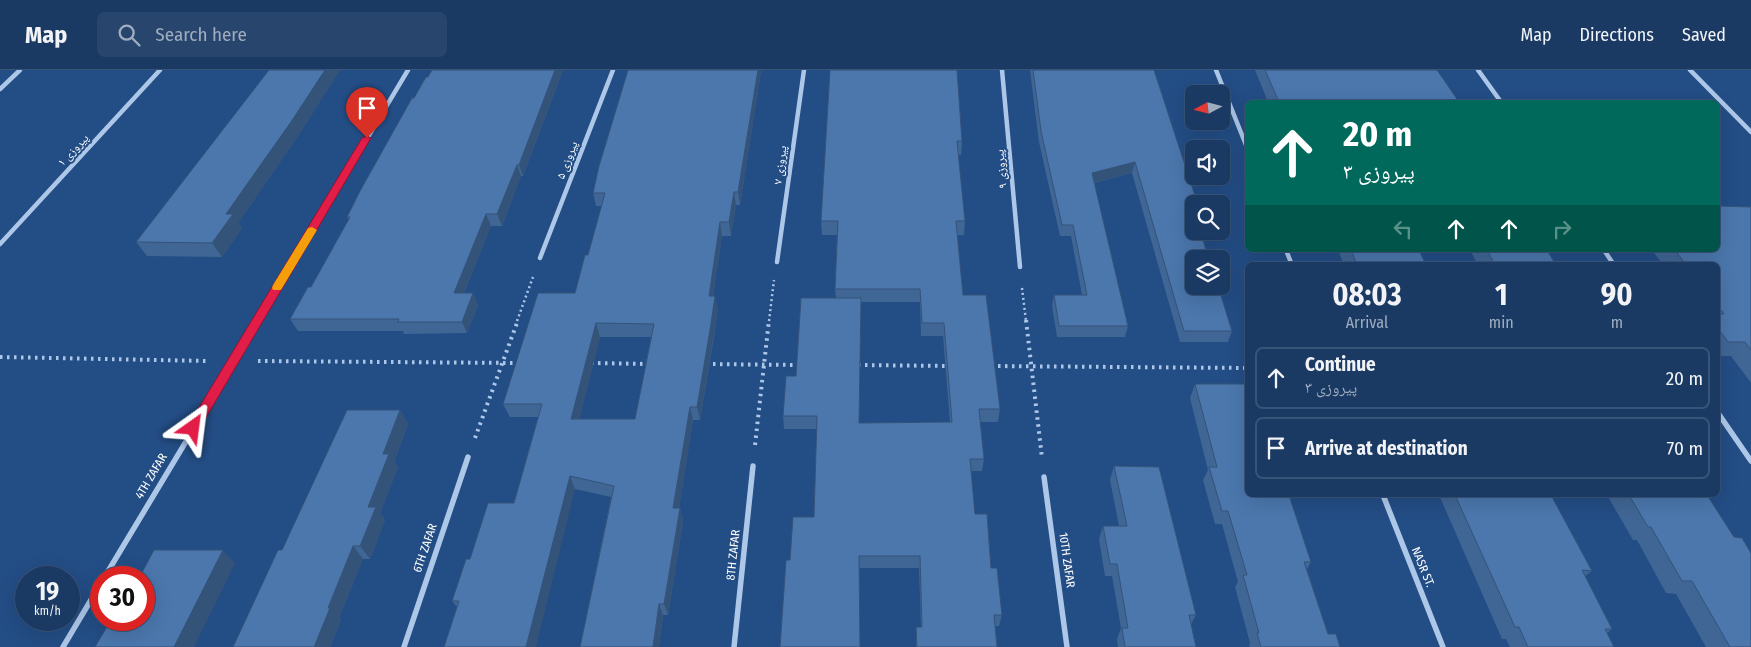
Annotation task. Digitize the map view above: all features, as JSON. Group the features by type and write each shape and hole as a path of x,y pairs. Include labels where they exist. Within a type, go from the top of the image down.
{"street":[{"path":"0,89 20,70"},
{"name":"پیروزی ۱","path":"0,244 160,70"},
{"name":"4TH ZAFAR","path":"111,566 408,70"},
{"name":"پیروزی ۵","path":"540,258 612,70"},
{"name":"پیروزی ۷","path":"777,262 804,70"},
{"name":"پیروزی ۹","path":"1002,70 1020,267"},
{"path":"1216,70 1245,142"},
{"path":"1478,70 1500,100"},
{"path":"1690,70 1720,100"},
{"path":"1720,100 1751,132"},
{"path":"1720,416 1751,460"},
{"name":"6TH ZAFAR","path":"404,647 468,457"},
{"name":"8TH ZAFAR","path":"734,647 753,466"},
{"name":"10TH ZAFAR","path":"1044,477 1067,647"},
{"name":"NASR ST.","path":"1383,497 1443,647"},
{"path":"63,647 90,602"}],"path":[{"path":"468,457 540,258"},
{"path":"753,466 777,262"},
{"path":"1020,267 1044,477"},
{"path":"0,356 233,361 521,363"},
{"path":"589,363 658,364"},
{"path":"696,364 804,365"},
{"path":"854,365 952,366"},
{"path":"982,366 1245,368"}],"building":[{"path":"269,70 325,70 226,214 233,214 212,243 136,242"},
{"path":"432,70 555,70 519,165 517,165 497,214 486,214 454,293 473,293 462,322 398,322 399,319 290,319 308,287 311,287 350,217 347,217 360,191 412,98 414,98"},
{"path":"628,70 758,70 738,192 734,192 729,222 720,222 709,296 715,296 711,324 697,407 690,407 673,508 680,508 664,604 659,604 653,647 580,647 614,486 570,476 526,647 444,647 459,601 452,601 466,559 470,559 488,503 514,503 542,404 503,404 538,293 575,293 585,255 588,255 605,193 593,193 599,166","holes":["596,323 654,324 635,419 571,419"]},
{"path":"830,70 957,70 962,141 957,141 965,221 956,221 963,295 986,295 1000,409 979,409 984,459 970,459 975,514 987,514 991,568 997,568 1002,615 994,615 997,647 917,647 916,627 922,627 920,556 859,556 860,647 780,647 786,560 790,560 793,517 814,517 817,416 783,416 786,376 796,376 801,298 861,298 859,423 952,422 944,323 922,323 920,289 835,289 838,221 821,221"},
{"path":"1033,70 1154,70 1185,165 1185,185 1191,185 1195,195 1185,195 1185,240 1203,240 1206,250 1185,250 1185,295 1221,295 1232,331 1184,331 1135,162 1092,173 1128,326 1059,326 1054,295 1087,295 1073,225 1062,225 1041,131"},
{"path":"1265,70 1437,70 1458,100 1278,100"},
{"path":"1720,206 1751,207 1751,350 1745,342 1728,342 1720,331 1720,314 1724,314 1720,309 1720,262 1684,262 1676,252 1720,252"},
{"path":"1352,252 1420,252 1425,262 1356,262"},
{"path":"1488,252 1548,252 1554,262 1493,262"},
{"path":"1195,384 1245,384 1245,497 1290,497 1311,562 1304,562 1328,634 1336,634 1340,647 1261,647 1243,575 1247,575 1228,511 1222,511 1209,467 1217,467"},
{"path":"347,410 400,410 383,454 389,454 368,507 376,507 360,546 353,546 314,647 233,647 278,550 282,550"},
{"path":"1114,466 1159,467 1196,615 1189,615 1196,647 1125,647 1122,628 1128,628 1117,564 1110,564 1103,526 1127,526"},
{"path":"1456,497 1552,497 1592,571 1582,570 1612,629 1605,629 1614,647 1528,647 1519,627 1515,627"},
{"path":"1630,497 1708,497 1734,537 1742,538 1751,553 1751,647 1730,647 1692,581 1682,581 1651,527 1648,527"},
{"path":"154,550 223,550 174,647 95,647 104,631 155,631 155,566 145,566"}],"slow traffic":[{"path":"277,288 312,230"}],"route":[{"path":"193,428 367,138"}]}
